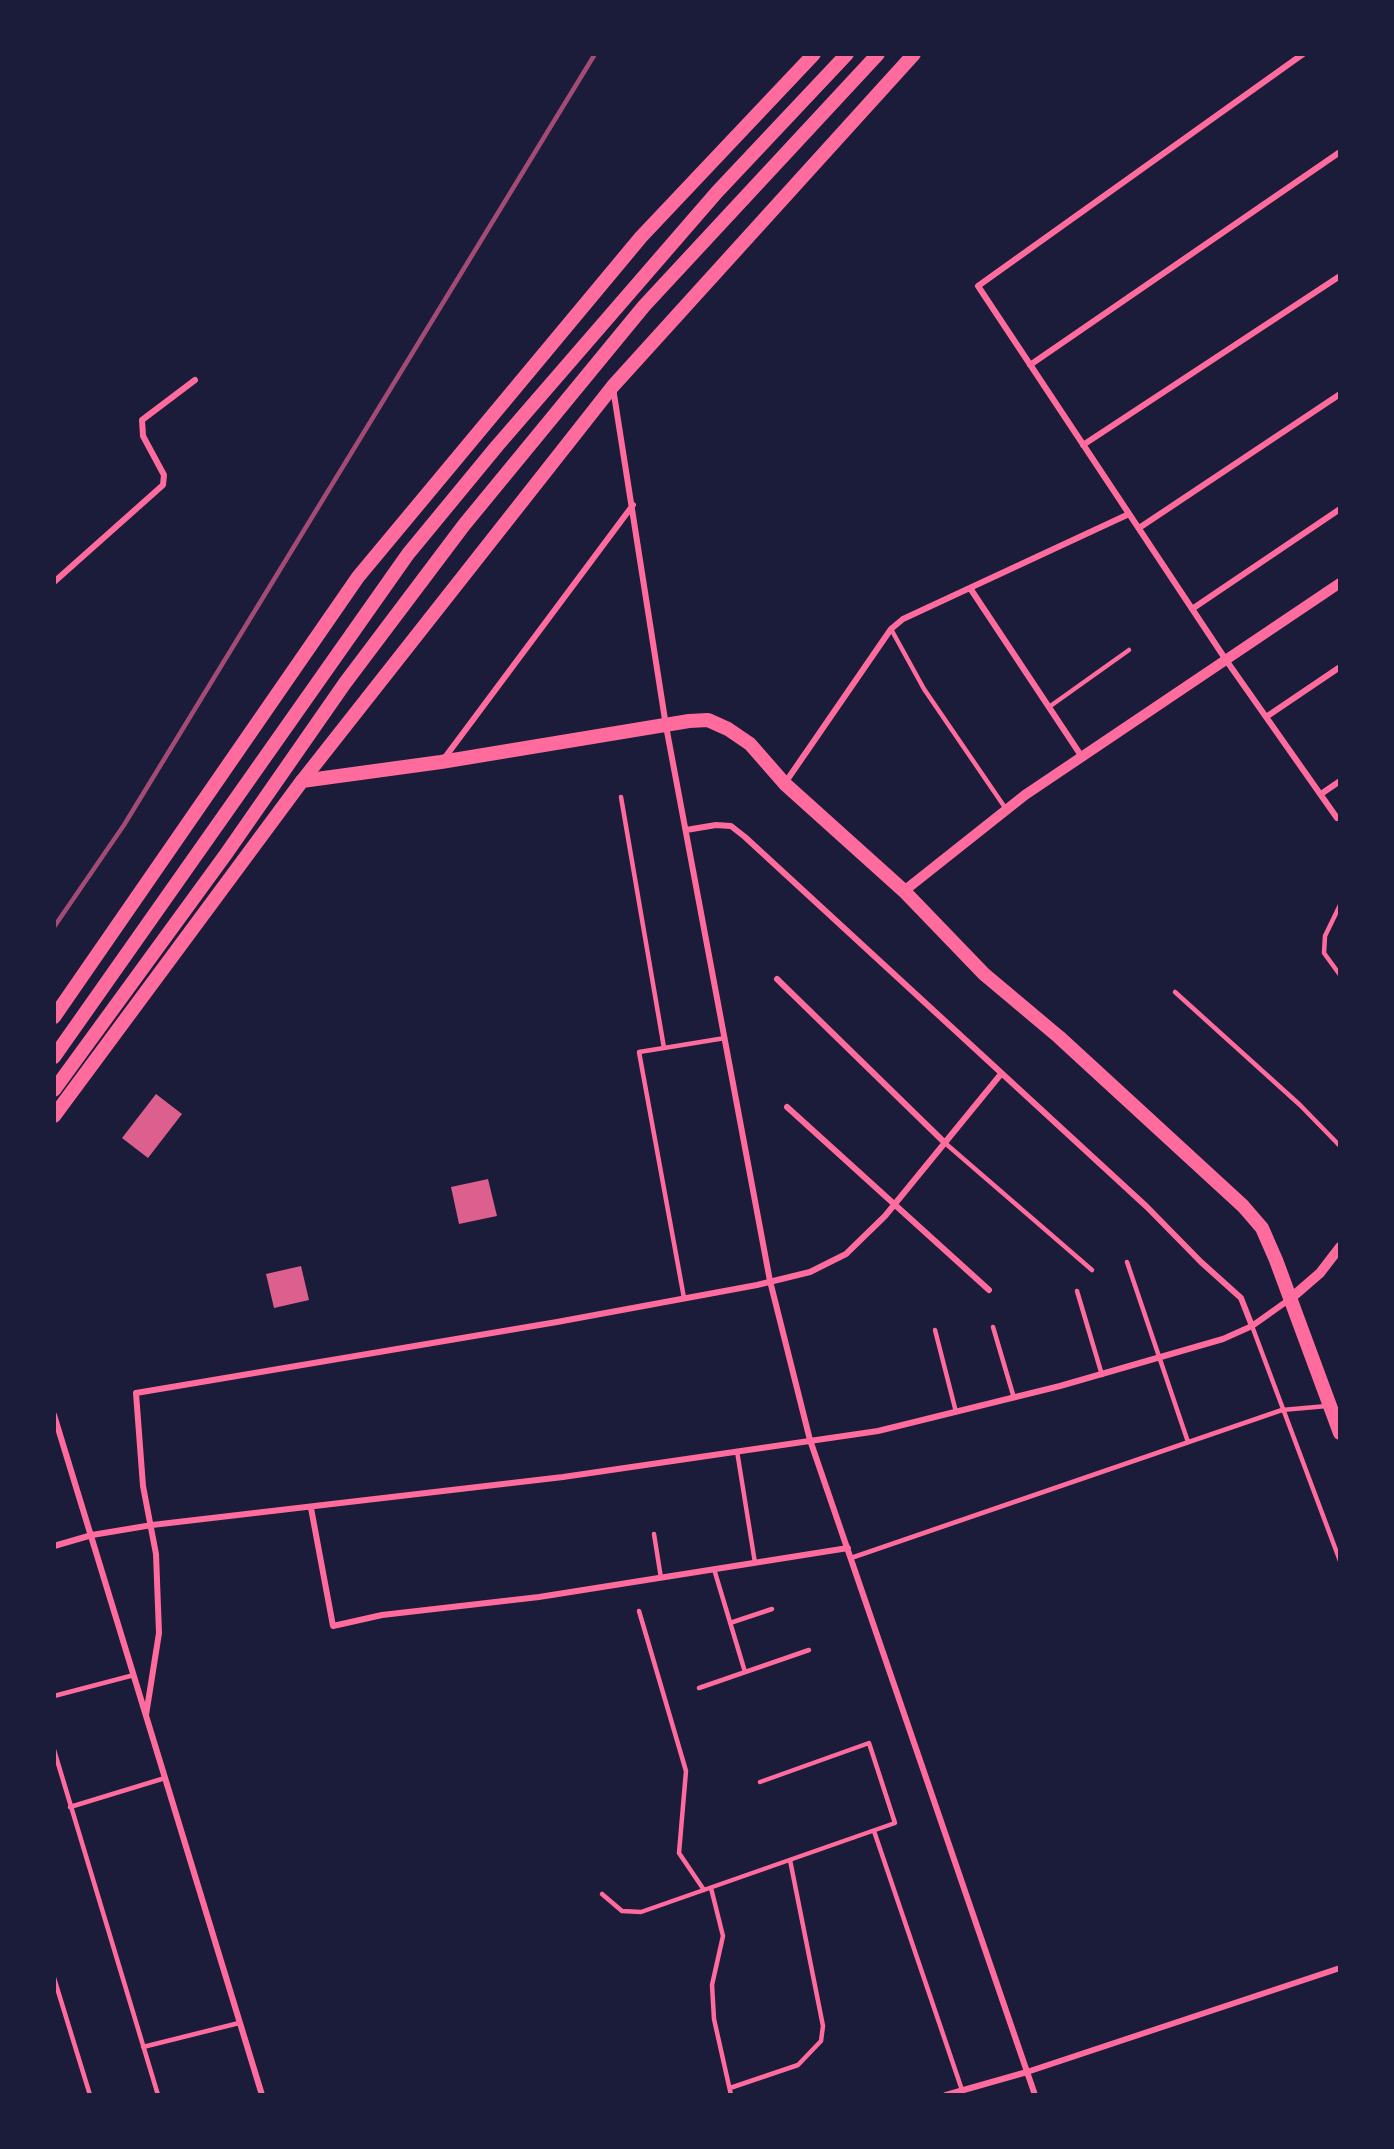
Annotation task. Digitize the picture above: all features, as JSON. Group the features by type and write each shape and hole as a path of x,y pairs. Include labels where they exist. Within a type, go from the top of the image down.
{"main road":[{"path":"54,1017 358,578 641,237 814,54"},
{"path":"54,1057 408,554 497,446 717,192 847,54"},
{"path":"54,1090 226,854 345,683 464,525 644,306 878,54"},
{"path":"54,1116 302,781 613,386 914,54"},
{"path":"302,781 441,762 708,720 728,729 750,744 785,784 904,891 984,974 1059,1037 1243,1206 1262,1228 1335,1403 1340,1432"}],"street":[{"path":"1303,54 978,286 1226,660 1338,818"},
{"path":"1030,365 1340,152"},
{"path":"1083,445 1340,276"},
{"path":"54,582 163,485 164,476 143,436 142,420 195,380"},
{"path":"613,386 666,726 770,1281 810,1440 1035,2095"},
{"path":"1138,528 1340,394"},
{"path":"441,762 633,505"},
{"path":"1192,609 1340,509"},
{"path":"785,784 891,629 903,619 1130,514"},
{"path":"904,891 1006,809 1340,583"},
{"path":"970,588 1082,757"},
{"path":"1266,717 1340,666"},
{"path":"1321,794 1340,781"},
{"path":"686,830 716,825 731,826 745,837 1001,1074 1048,1114 1241,1298 1252,1326"},
{"path":"777,979 945,1143"},
{"path":"146,1715 159,1633 156,1554 143,1486 136,1393 684,1298 810,1272 846,1254 893,1206 1001,1074"},
{"path":"787,1107 893,1206 989,1290"},
{"path":"54,1546 92,1535 152,1525 563,1477 878,1431 1102,1375 1223,1340 1252,1326 1290,1299 1320,1273 1340,1247"},
{"path":"54,1414 262,2095"},
{"path":"311,1508 333,1626 382,1616 539,1597 848,1548"},
{"path":"946,2095 1027,2072 1340,1968"}],"lane":[{"path":"891,629 924,689 1006,809"},
{"path":"1049,706 1129,650"},
{"path":"621,797 664,1048"},
{"path":"1340,906 1325,936 1324,953 1340,975"},
{"path":"1175,992 1300,1105 1340,1146"},
{"path":"684,1298 639,1052 725,1038"},
{"path":"945,1143 1092,1270"},
{"path":"1127,1263 1188,1442"},
{"path":"1077,1291 1102,1375"},
{"path":"1252,1326 1340,1561"},
{"path":"993,1327 1014,1398"},
{"path":"935,1330 956,1412"},
{"path":"851,1558 1282,1410 1335,1403"},
{"path":"737,1451 755,1563"},
{"path":"654,1534 661,1578"},
{"path":"714,1569 744,1672"},
{"path":"730,1623 772,1609"},
{"path":"639,1611 686,1771 679,1853 704,1890"},
{"path":"699,1688 809,1650"},
{"path":"54,1696 134,1675"},
{"path":"602,1894 622,1911 641,1912 895,1823 868,1743 760,1782"},
{"path":"54,1750 158,2095"},
{"path":"70,1807 165,1778"},
{"path":"873,1831 962,2090"},
{"path":"730,2088 798,2065 821,2041 823,2026 790,1860"},
{"path":"711,1888 723,1936 712,1985 714,2019 731,2095"},
{"path":"54,1978 90,2095"},
{"path":"143,2047 239,2023"}],"building":[{"path":"156,1094 182,1114 148,1158 122,1138"},
{"path":"488,1179 497,1216 459,1224 451,1187"},
{"path":"301,1266 309,1300 274,1308 266,1274"}],"railway":[{"path":"54,927 124,825 595,54"}]}
